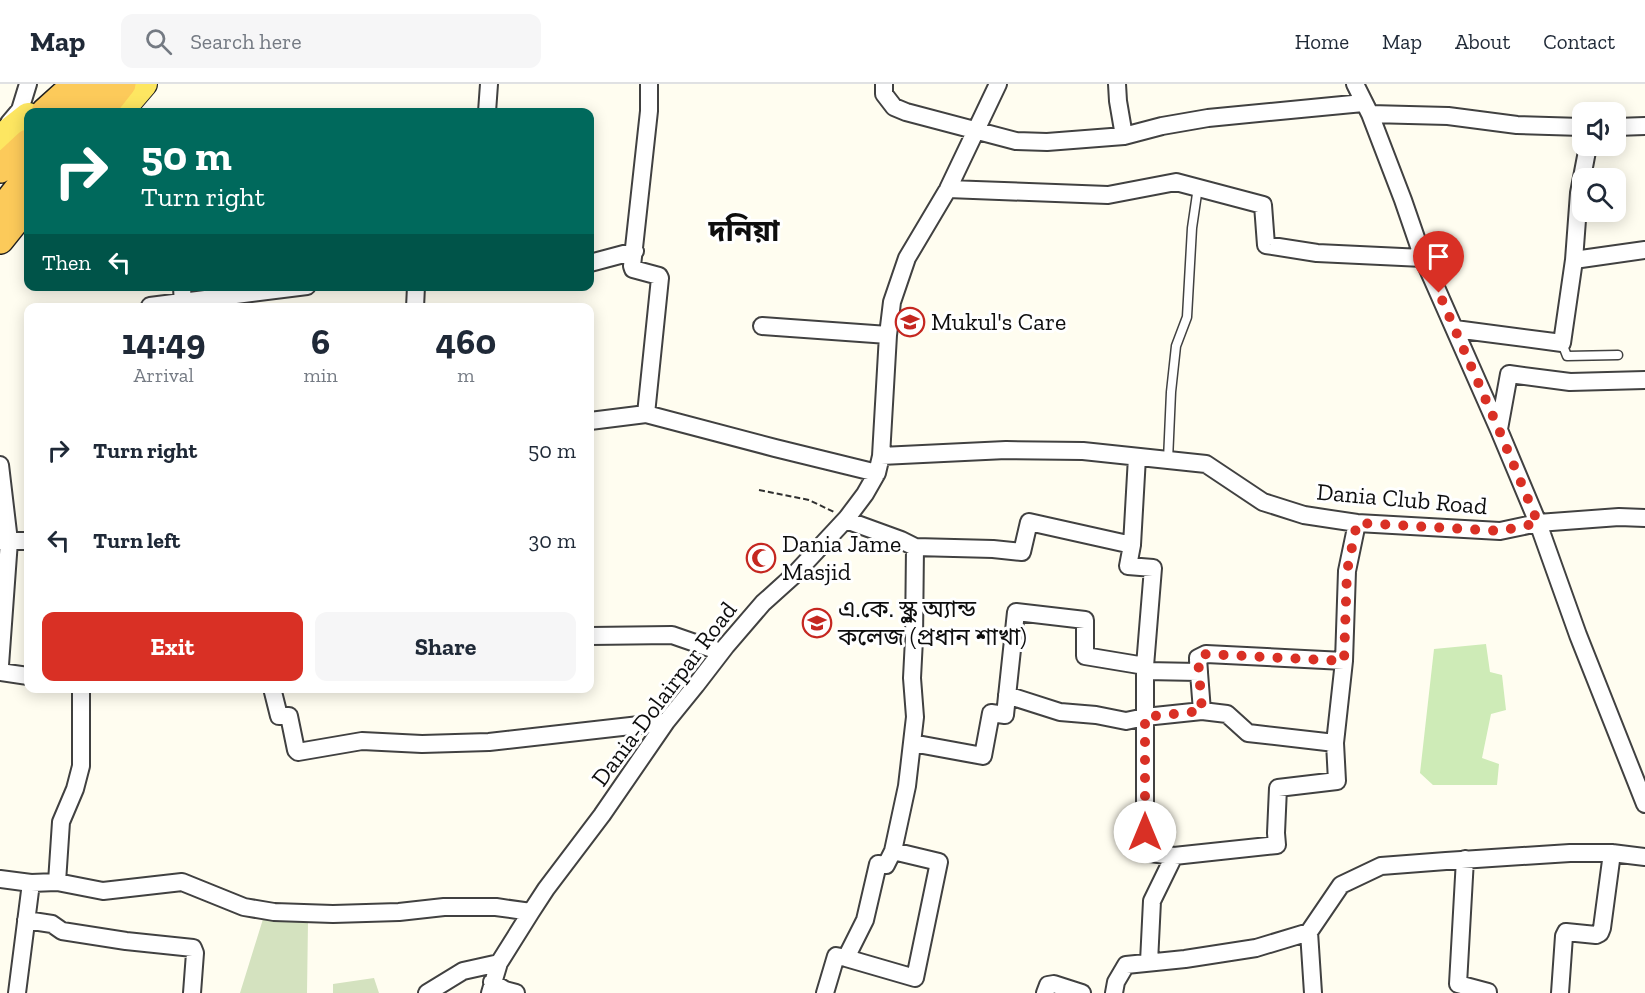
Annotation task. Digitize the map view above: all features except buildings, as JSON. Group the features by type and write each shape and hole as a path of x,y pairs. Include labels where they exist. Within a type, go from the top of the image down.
{"highway":[{"path":"56,108 122,84"},
{"path":"0,153 24,131"},
{"path":"0,169 24,147"},
{"path":"0,182 24,159"},
{"path":"0,194 24,170"},
{"path":"0,212 24,181"},
{"path":"0,240 24,210"}],"main road":[{"path":"123,108 144,84"},
{"path":"47,108 80,99"},
{"path":"0,138 24,119"},
{"path":"0,255 24,227"}],"street":[{"path":"0,132 20,110 28,84"},
{"path":"486,108 489,84"},
{"path":"646,414 660,278 633,269 650,111 649,84"},
{"path":"884,84 884,94 894,107 1016,141 1047,142 1124,136 1162,126 1208,118 1366,109 1517,125 1572,127"},
{"name":"Dania-Dolairpar Road","path":"491,988 500,963 546,889 602,815 666,722 721,652 764,603 847,519 877,473 881,456 892,302 907,258 948,189 998,84"},
{"path":"1117,84 1124,136"},
{"path":"1355,84 1403,200 1423,258 1538,523 1578,635 1645,804"},
{"path":"1626,127 1645,126"},
{"path":"1455,328 1562,343 1574,260 1579,193 1586,156"},
{"path":"948,189 1108,195 1176,182 1263,205 1266,245 1317,253 1423,258"},
{"path":"1574,260 1645,250"},
{"path":"594,262 634,251"},
{"path":"162,303 182,298 254,291"},
{"path":"762,326 888,335"},
{"path":"1499,430 1509,374 1570,382 1645,380"},
{"path":"594,420 646,414 877,473"},
{"name":"Dania Club Road","path":"881,456 1017,450 1083,451 1206,464 1263,502 1304,515 1357,523 1500,531 1538,523 1645,518"},
{"path":"1137,457 1132,545 1128,566 1153,568 1145,669 1145,848 1150,853 1174,856 1277,845 1278,788 1337,781 1335,743 1344,661 1347,571 1357,523"},
{"path":"0,465 4,541 0,665"},
{"path":"847,519 915,547 1022,552 1029,522 1132,545"},
{"path":"4,541 24,541"},
{"path":"846,958 865,920 878,864 886,865 894,851 907,786 915,717 912,678 915,547"},
{"path":"912,743 983,756 991,713 1005,715 1016,612 1084,620 1085,656 1145,669 1199,672 1198,660"},
{"path":"594,636 672,635 721,652"},
{"path":"1202,711 1198,658 1206,654 1344,661"},
{"path":"0,672 24,675"},
{"path":"57,882 61,822 75,789 81,766 81,693"},
{"path":"273,693 279,716 289,716 298,752 362,741 422,744 489,742 666,722"},
{"path":"1007,695 1060,711 1126,721 1202,711 1227,714 1248,733 1335,743"},
{"path":"825,993 836,956 915,978 939,862 894,851"},
{"path":"1313,993 1309,932 1341,885 1381,866 1570,853 1612,853 1645,857"},
{"path":"1560,993 1566,932 1596,935 1602,928 1612,853"},
{"path":"1149,962 1152,901 1174,856"},
{"path":"1465,860 1458,984 1488,993"},
{"path":"0,879 31,883 57,882 103,891 182,882 244,906 274,912 399,912 444,907 486,907 531,912"},
{"path":"17,993 31,883"},
{"path":"26,920 52,924 62,931 193,948 195,953 192,993"},
{"path":"1114,993 1116,982 1126,965 1256,948 1309,932"},
{"path":"427,993 463,971 500,963"},
{"path":"1045,993 1048,985 1054,984 1082,993"},
{"path":"491,988 516,993"}],"lane":[{"path":"1168,460 1176,346 1187,317 1192,228 1198,187"},
{"path":"1562,343 1567,356 1618,355"}],"path":[{"path":"759,490 809,500 847,519"}],"green space":[{"path":"1486,644 1490,672 1502,675 1506,710 1491,714 1482,758 1499,764 1497,785 1433,785 1420,773 1434,649"},
{"path":"263,919 308,921 307,993 240,993"},
{"path":"374,978 379,993 333,993 333,984"}],"place":[{"name":"Mukul's Care","path":"910,322"},
{"name":"Dania Jame Masjid","path":"761,558"},
{"name":"এ.কে. স্কুল অ্যান্ড কলেজ (প্রধান শাখা)","path":"817,623"}],"district":[{"name":"দনিয়া","path":"744,231"}],"route":[{"path":"1145,832 1145,717 1202,711 1198,658 1206,654 1344,661 1347,571 1357,523 1500,531 1538,523 1439,293"}]}
